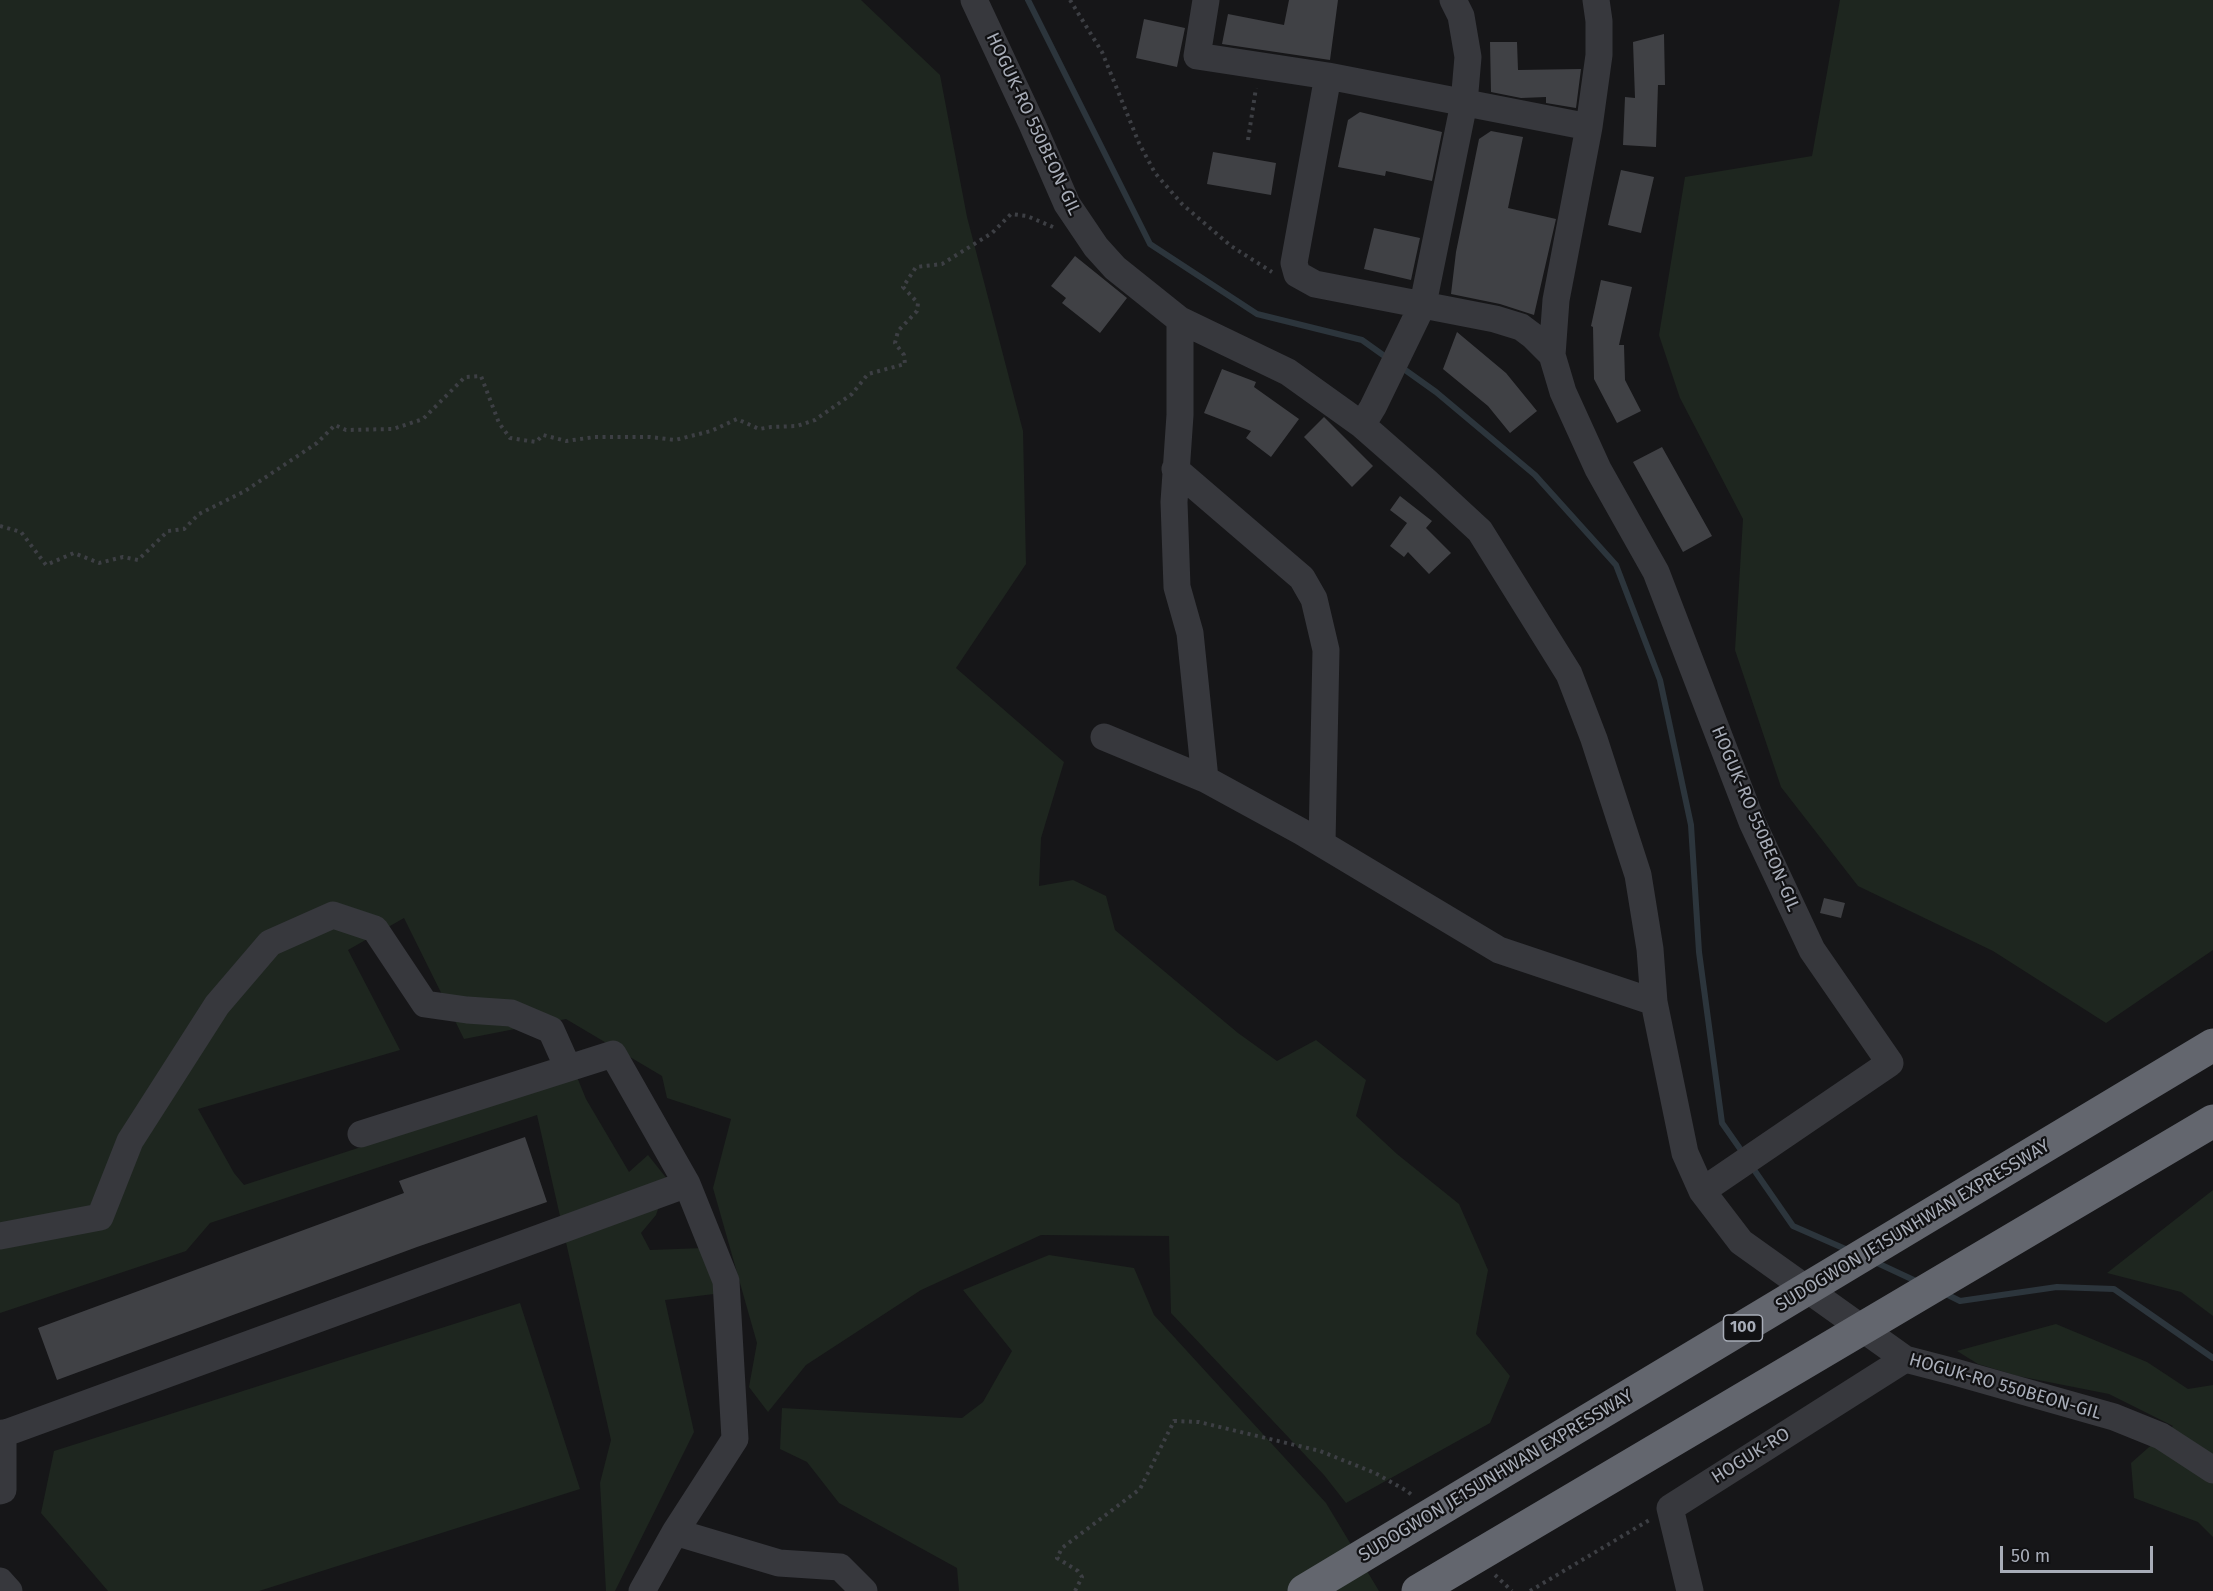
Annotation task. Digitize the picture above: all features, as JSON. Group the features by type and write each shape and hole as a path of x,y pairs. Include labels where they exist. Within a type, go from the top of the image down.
{"highway":[{"name":"SUDOGWON JE1SUNHWAN EXPRESSWAY","path":"1304,1591 2213,1045"},
{"path":"1418,1591 2203,1127"}],"street":[{"name":"HOGUK-RO 550BEON-GIL","path":"974,0 1067,204 1096,247 1115,268 1180,320 1288,372 1367,416 1427,482 1480,531 1569,674 1638,875 1650,949 1654,1002 1685,1153 1702,1191 1741,1242 1905,1359 2114,1417 2161,1436 2213,1470"},
{"path":"1206,0 1197,56 1328,76 1589,127"},
{"path":"1367,416 1418,314 1464,103 1468,57 1461,16 1454,0"},
{"name":"HOGUK-RO 550BEON-GIL","path":"1596,0 1599,21 1599,55 1589,127 1556,300 1552,355 1563,392 1598,470 1656,572 1752,822 1812,950 1890,1063 1702,1191"},
{"path":"1298,274 1294,263 1328,76"},
{"name":"HOGUK-RO 550BEON-GIL","path":"1298,274 1315,284 1418,314 1495,319 1521,327 1552,355"},
{"path":"1180,320 1180,415 1173,502 1177,587 1190,633 1204,779"},
{"path":"1175,469 1302,578 1314,599 1326,650 1322,843"},
{"path":"1104,737 1204,779 1322,843 1498,950 1654,1002"},
{"path":"0,1236 100,1217 130,1141 217,1005 270,943 333,915 375,929 424,1004 511,1013 551,1030 568,1068"},
{"path":"361,1134 613,1054 687,1184 726,1281 735,1439 675,1532 642,1591"},
{"path":"0,1491 3,1490 2,1434 687,1184"},
{"name":"HOGUK-RO","path":"1670,1508 1905,1359"},
{"path":"1670,1508 1690,1591"},
{"path":"675,1532 779,1563 840,1567 864,1591"},
{"path":"0,1581 9,1591"}],"path":[{"path":"1070,0 1102,52 1139,143 1155,174 1182,204 1231,246 1278,275 1287,278 1298,274"},
{"path":"1248,140 1258,66"},
{"path":"0,526 21,532 46,565 74,553 99,563 123,557 138,560 168,531 184,529 199,514 245,491 317,443 335,425 346,429 393,429 423,419 465,377 481,376 499,423 510,438 536,442 543,435 566,441 594,437 650,437 675,440 711,431 737,419 759,429 797,426 815,420 852,394 868,374 904,364 904,355 895,343 898,331 918,310 918,303 903,287 916,267 942,264 992,233 1011,214 1027,216 1055,228"},
{"path":"1075,1591 1082,1577 1078,1571 1057,1558 1062,1548 1140,1489 1174,1421 1199,1422 1320,1451 1376,1473 1415,1498"},
{"path":"1530,1591 1670,1508"},
{"path":"1488,1568 1512,1591"}],"shaded area":[{"path":"0,0 861,0 940,75 967,217 1023,431 1026,564 956,668 1064,762 1041,838 1039,886 1073,880 1106,896 1115,930 1238,1033 1277,1061 1316,1040 1366,1080 1356,1116 1397,1154 1459,1204 1488,1270 1476,1334 1510,1376 1490,1423 1346,1503 1324,1475 1171,1313 1169,1236 1041,1235 921,1290 806,1365 768,1412 749,1387 757,1343 713,1188 731,1119 667,1098 662,1076 566,1019 464,1039 404,918 348,950 400,1050 198,1109 234,1173 244,1185 577,1077 586,1099 629,1172 648,1155 668,1180 656,1215 641,1233 650,1250 704,1248 722,1293 665,1300 694,1432 615,1591 606,1591 600,1483 611,1440 537,1115 210,1223 186,1251 0,1313"},
{"path":"1840,0 2213,0 2213,950 2106,1023 1993,951 1858,886 1781,787 1735,650 1743,519 1680,398 1659,335 1685,177 1812,156"},
{"path":"2213,1190 2213,1316 2181,1292 2107,1273"},
{"path":"1049,1255 1134,1268 1154,1315 1326,1503 1379,1591 959,1591 957,1568 839,1503 807,1462 780,1449 782,1408 962,1418 983,1402 1012,1351 963,1290"},
{"path":"520,1303 580,1489 259,1591 108,1591 41,1513 54,1451"},
{"path":"2056,1324 2147,1362 2188,1389 2213,1385 2213,1537 2198,1522 2134,1498 2131,1463 2173,1426 2109,1394 2018,1376 1978,1364 1957,1351"}],"building":[{"path":"1289,0 1338,0 1330,60 1222,44 1228,14 1284,25"},
{"path":"1144,19 1185,28 1177,67 1136,58"},
{"path":"1664,34 1665,85 1658,85 1656,147 1623,145 1625,97 1635,98 1633,42"},
{"path":"1490,42 1517,42 1518,70 1581,69 1576,108 1546,103 1546,97 1521,98 1491,92"},
{"path":"1360,112 1442,132 1432,181 1386,171 1385,176 1338,167 1348,120"},
{"path":"1491,131 1523,137 1508,208 1556,219 1534,315 1500,304 1451,294 1456,252 1479,139"},
{"path":"1213,152 1276,163 1271,195 1207,184"},
{"path":"1621,170 1654,177 1641,233 1608,225"},
{"path":"1374,228 1420,238 1411,280 1364,269"},
{"path":"1075,256 1127,298 1100,333 1062,303 1066,298 1051,286"},
{"path":"1601,280 1632,287 1619,345 1624,345 1625,380 1641,411 1617,423 1594,379 1593,327 1591,326"},
{"path":"1457,332 1506,373 1537,411 1510,433 1488,406 1443,369"},
{"path":"1222,369 1256,382 1254,387 1299,419 1271,457 1246,438 1251,431 1204,413"},
{"path":"1324,417 1373,466 1352,487 1304,437"},
{"path":"1662,447 1712,536 1683,552 1633,462"},
{"path":"1400,496 1432,521 1426,528 1451,553 1429,574 1408,552 1404,557 1390,546 1407,523 1390,510"},
{"path":"1824,898 1845,903 1841,918 1820,913"},
{"path":"525,1137 547,1202 417,1247 57,1380 38,1328 404,1193 399,1181"}],"waterway":[{"path":"1028,0 1150,244 1257,314 1362,340 1390,360"},
{"path":"1401,367 1436,392 1535,475 1616,565 1660,680 1691,825 1699,952 1722,1123 1743,1153"},
{"path":"1750,1164 1793,1226 1850,1251"},
{"path":"1873,1261 1918,1282"},
{"path":"1944,1293 1960,1301 2057,1287 2114,1289 2213,1358"}]}
